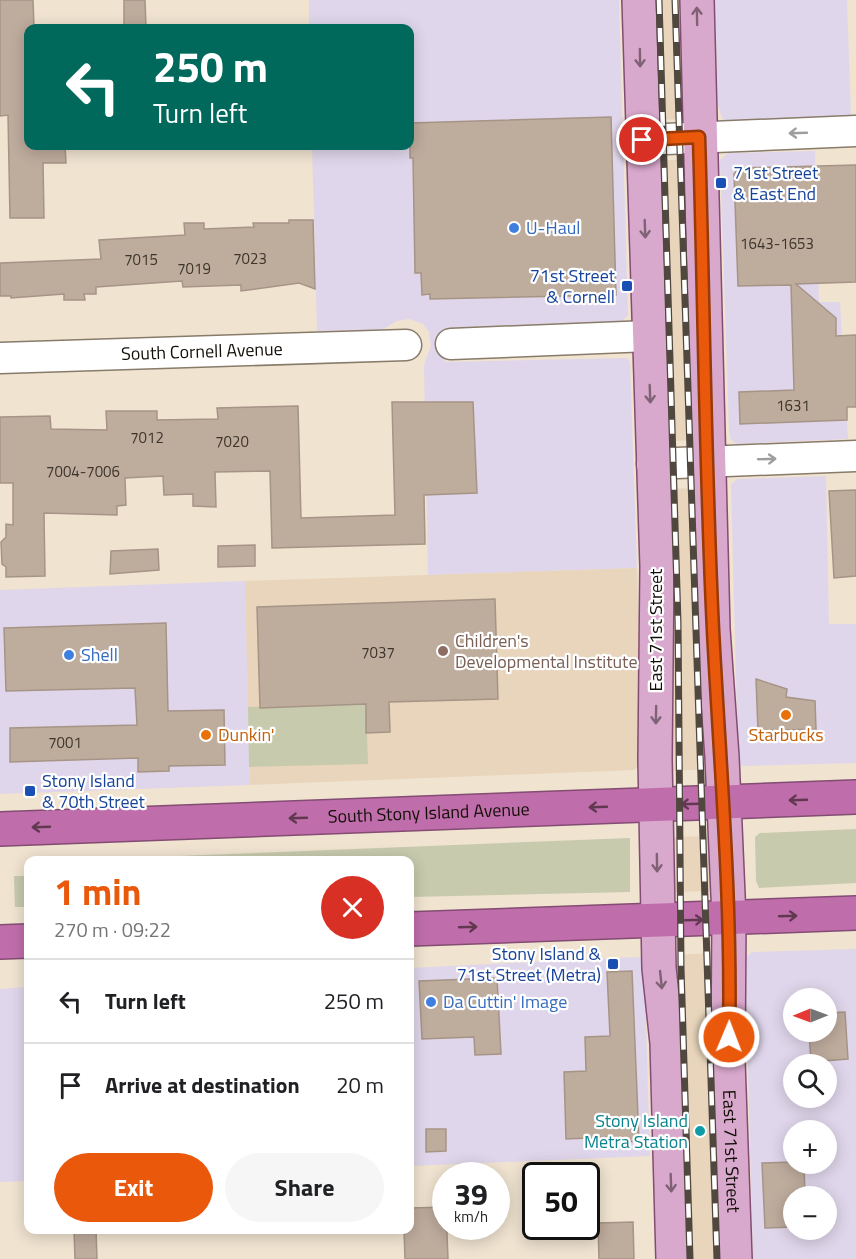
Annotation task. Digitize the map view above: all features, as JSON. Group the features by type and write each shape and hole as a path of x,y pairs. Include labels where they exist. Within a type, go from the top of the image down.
{"highway":[{"name":"South Stony Island Avenue","path":"0,829 856,797"},
{"path":"414,929 856,913"},
{"path":"0,942 24,941"}],"main road":[{"name":"East 71st Street","path":"639,0 658,631 659,968 668,1053 673,1259"},
{"name":"East 71st Street","path":"697,0 713,629 729,918 728,1061 735,1259"}],"street":[{"path":"642,140 856,131"},
{"path":"451,344 649,336"},
{"name":"South Cornell Avenue","path":"0,358 406,345"},
{"path":"652,464 856,456"}],"shaded area":[{"path":"309,0 619,0 628,315 622,321 445,328 445,362 627,358 630,363 637,568 428,575 424,365 431,346 429,332 423,324 409,319 397,321 382,330 317,331 312,150 414,150 414,24 309,24"},
{"path":"650,0 683,0 690,119 652,120"},
{"path":"715,0 847,0 851,116 727,122 722,118 718,105"},
{"path":"815,151 819,302 840,302 848,439 736,444 730,438 729,429 720,160 728,153"},
{"path":"691,159 700,440 661,441 652,161"},
{"path":"826,476 829,624 856,624 856,763 741,766 738,755 731,484 737,479"},
{"path":"700,488 714,769 669,771 662,489"},
{"name":"Children's Developmental Institute","path":"637,568 642,759 634,770 250,785 245,581"},
{"path":"245,581 250,785 0,794 0,590"},
{"path":"716,836 719,891 670,892 671,837"},
{"path":"856,949 856,1259 753,1259 745,958 752,952"},
{"path":"720,953 724,1259 681,1259 668,955"},
{"path":"644,958 650,1156 506,1162 432,1162 432,1165 414,1166 414,968"},
{"path":"24,987 24,1181 0,1182 0,989"}],"green space":[{"path":"366,704 368,764 249,767 248,707"},
{"path":"856,829 856,883 759,888 756,881 755,837 760,833"},
{"path":"630,838 630,892 414,897 414,856 178,856"},
{"path":"14,876 24,876 24,907 15,907"}],"building":[{"path":"0,0 33,0 34,24 24,24 24,150 65,150 66,163 43,163 44,218 10,218 8,115 0,116"},
{"path":"124,0 145,0 146,24 124,24"},
{"name":"U-Haul","path":"611,117 616,295 430,299 430,294 422,295 421,273 415,273 413,158 410,158 410,150 414,150 414,123"},
{"path":"856,165 856,282 796,284 836,318 836,336 856,335 856,407 847,407 847,420 740,424 739,392 794,390 791,285 738,286 734,174 739,168"},
{"path":"289,220 313,220 315,289 299,283 241,291 241,285 183,287 182,281 96,287 96,294 84,294 85,300 64,300 64,294 11,298 11,296 0,296 0,263 101,259 99,240 185,235 184,223 204,223 204,229 254,227 253,223 289,223"},
{"path":"392,402 473,402 477,493 424,495 425,544 272,548 270,471 215,472 216,507 193,506 193,494 164,495 163,476 125,478 126,505 117,506 117,515 44,513 45,576 6,577 6,567 2,564 1,542 6,537 6,524 13,525 13,483 0,483 0,417 50,416 51,429 107,430 106,411 157,411 157,420 218,419 217,408 298,406 301,518 395,515"},
{"path":"856,490 856,576 834,578 829,491"},
{"path":"255,545 255,566 218,567 218,546"},
{"path":"158,549 159,570 110,574 111,551"},
{"path":"495,599 498,699 389,702 390,732 366,733 366,704 260,708 257,607"},
{"path":"166,623 168,711 224,710 225,765 169,766 169,771 138,772 138,758 10,762 10,728 137,725 135,688 6,691 4,628"},
{"name":"Starbucks","path":"756,679 787,689 786,697 815,701 816,729 758,731"},
{"path":"632,971 639,1141 612,1143 612,1137 566,1139 564,1072 586,1071 585,1037 610,1036 607,972"},
{"path":"497,978 501,1054 475,1055 474,1037 422,1039 419,981"},
{"path":"837,1012 845,1012 848,1059 837,1060 837,1054 810,1054 810,1042 837,1042"},
{"path":"426,1129 446,1129 446,1151 426,1152"},
{"path":"783,1162 783,1174 804,1174 805,1186 783,1186 783,1227 765,1228 762,1163"},
{"path":"432,1207 432,1240 447,1240 448,1259 405,1259 404,1234 414,1234 414,1208"},
{"path":"633,1222 634,1259 599,1259 600,1223"},
{"path":"74,1234 96,1234 97,1259 75,1259"}],"railway":[{"path":"659,0 678,623 681,967 690,1259"},
{"path":"675,0 717,1259"}],"place":[{"name":"71st Street & East End","path":"721,183"},
{"name":"U-Haul","path":"514,228"},
{"name":"71st Street & Cornell","path":"627,286"},
{"name":"Children's Developmental Institute","path":"443,651"},
{"name":"Shell","path":"69,655"},
{"name":"Starbucks","path":"786,715"},
{"name":"Dunkin'","path":"206,735"},
{"name":"Stony Island & 70th Street","path":"30,791"},
{"name":"Stony Island & 71st Street (Metra)","path":"613,964"},
{"name":"Da Cuttin' Image","path":"431,1002"},
{"name":"Stony Island Metra Station","path":"700,1131"}],"route":[{"path":"642,140 699,137 713,629 722,756 729,918 729,1037"}]}
